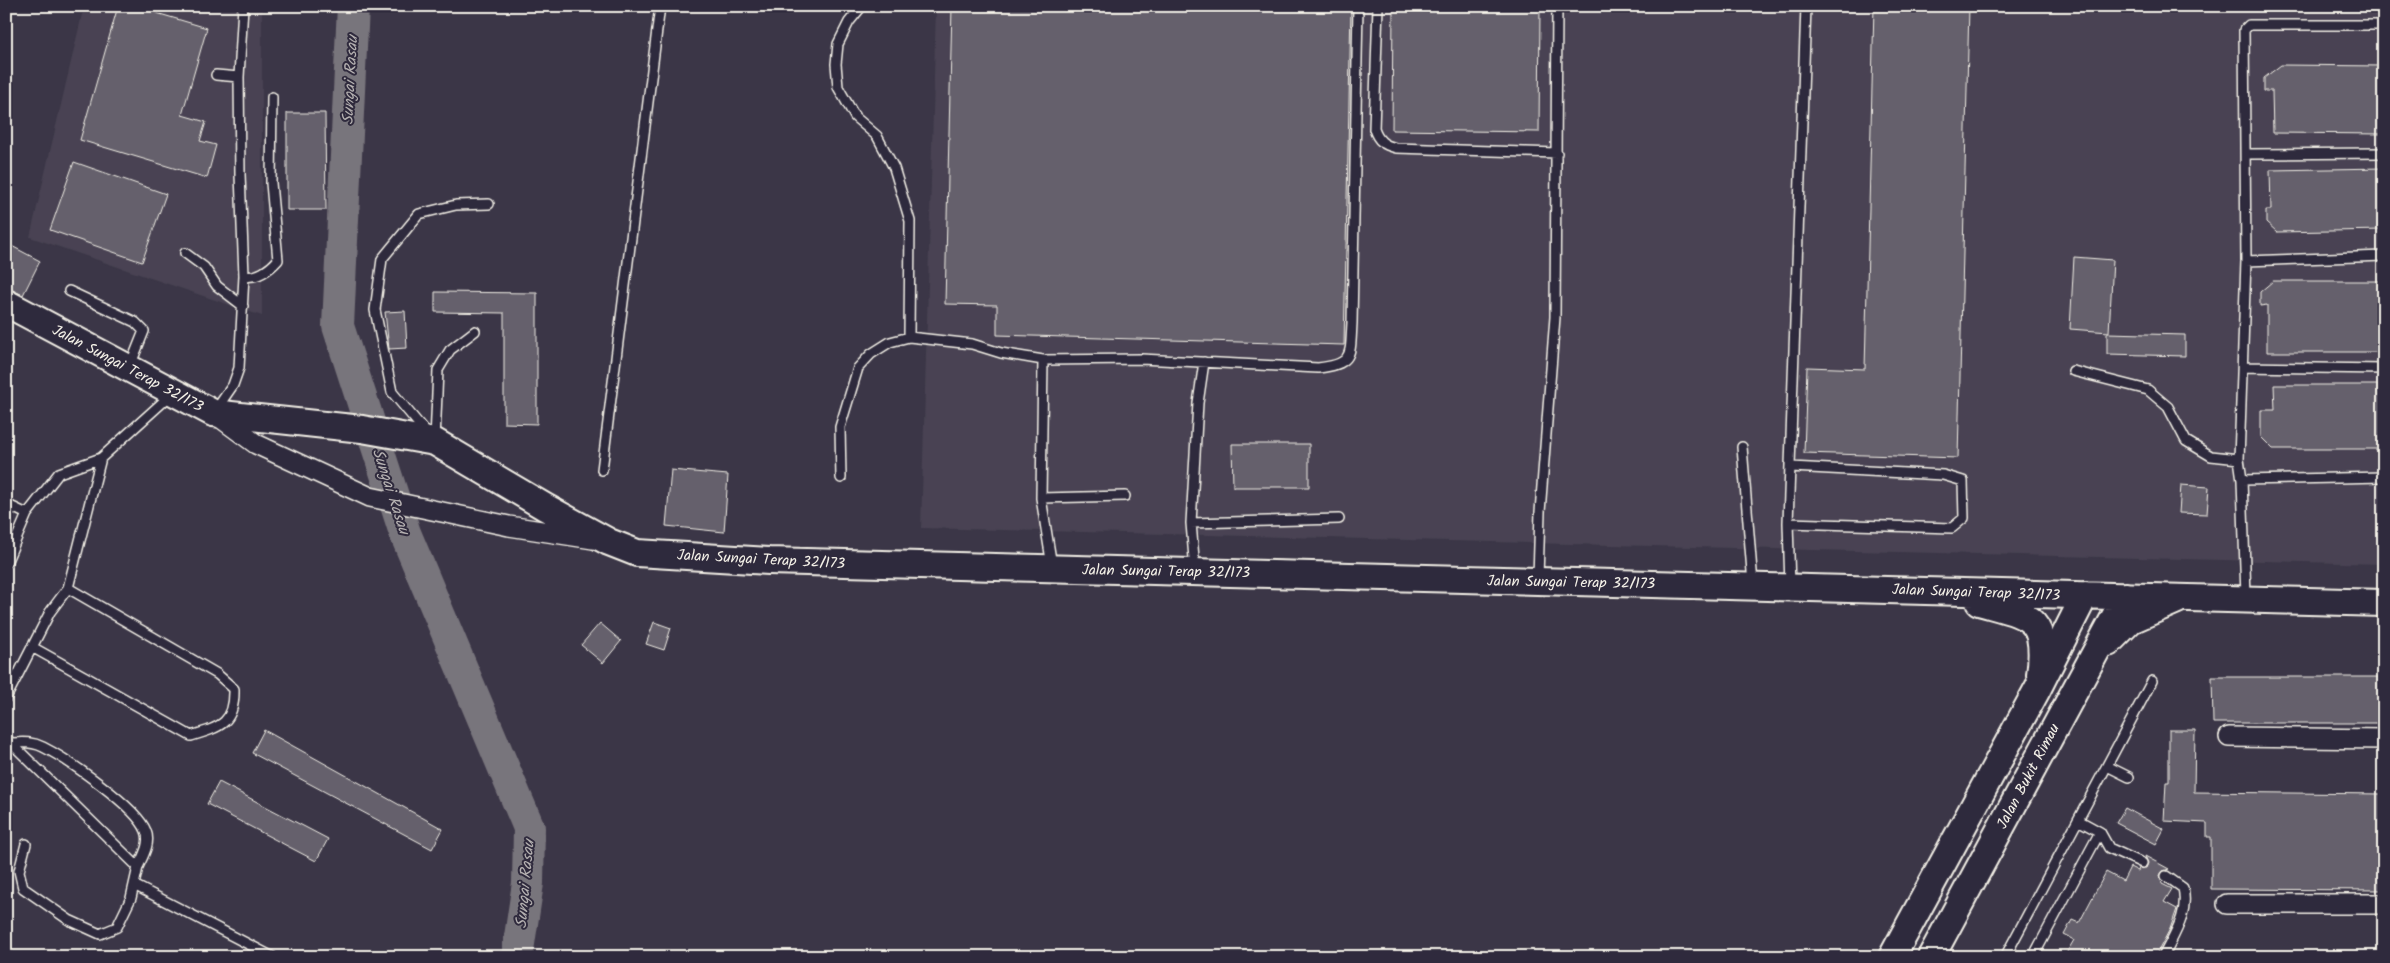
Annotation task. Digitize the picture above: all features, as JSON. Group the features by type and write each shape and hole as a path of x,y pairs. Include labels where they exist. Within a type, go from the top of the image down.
{"street":[{"name":"Jalan Sungai Terap 32/173","path":"6,303 213,413 362,429 405,439 435,442 609,542 637,553 759,561 2384,602"},
{"path":"213,413 256,444 370,497 424,510 609,542"},
{"path":"1942,591 2014,612 2032,621 2038,628 2041,638 2042,656 2038,688"},
{"path":"1892,957 2038,688 2085,595"},
{"name":"Jalan Bukit Rimau","path":"1931,957 2126,596"},
{"path":"2070,697 2094,660 2121,627 2131,620 2183,597"},
{"path":"2229,737 2384,739"},
{"path":"2227,904 2384,904"}],"lane":[{"path":"213,413 233,385 239,368 244,306 239,77 243,6"},
{"path":"602,470 660,6"},
{"path":"862,6 849,22 838,44 836,64 838,87 854,117 877,136 894,168 910,221 910,336"},
{"path":"841,478 840,427 858,368 871,354 890,342 910,336 972,344 1001,353 1043,360 1140,359 1318,368 1341,364 1347,360 1350,354 1358,108 1358,6"},
{"path":"1378,6 1374,129 1376,138 1385,146 1396,148 1557,153"},
{"path":"1538,581 1540,512 1555,317 1557,6"},
{"path":"1790,587 1788,523 1806,6"},
{"path":"2246,599 2242,480 2239,459 2246,261 2247,154 2244,30 2249,25 2384,24"},
{"path":"216,75 239,77"},
{"path":"244,276 251,278 270,269 278,260 271,183 272,97"},
{"path":"2247,154 2384,153"},
{"path":"435,442 392,392 375,310 382,259 419,214 456,205 489,204"},
{"path":"185,253 204,267 217,286 244,306"},
{"path":"2246,261 2384,256"},
{"path":"69,291 135,322 144,331 128,368"},
{"path":"435,442 438,370 450,350 475,331"},
{"path":"1043,360 1042,498 1052,569"},
{"path":"1196,572 1191,523 1198,403 1204,362"},
{"path":"2243,367 2384,369"},
{"path":"2074,371 2148,390 2168,407 2186,441 2211,456 2239,459"},
{"path":"6,562 27,514 59,473 101,458 164,401 170,390"},
{"path":"1742,447 1753,586"},
{"path":"6,698 50,612 68,588 101,458"},
{"path":"1788,523 1952,528 1964,518 1963,481 1943,475 1791,467"},
{"path":"2242,480 2384,477"},
{"path":"1042,498 1125,496"},
{"path":"6,504 27,514"},
{"path":"1191,523 1339,519"},
{"path":"32,647 191,736 214,729 227,721 234,706 234,689 217,674 68,588"},
{"path":"2005,957 2152,681"},
{"path":"10,740 43,747 108,790 131,810 147,832 146,850 138,867 131,898 116,928 100,934 69,920 23,888 19,871 26,844"},
{"path":"10,740 60,792 138,867"},
{"path":"2107,766 2129,778"},
{"path":"2078,820 2100,832 2109,848 2142,863"},
{"path":"2034,957 2100,832"},
{"path":"2163,957 2180,924 2185,909 2183,888 2166,876"},
{"path":"134,885 273,957"}],"shaded area":[{"path":"84,6 262,6 262,316 30,237"},
{"path":"936,6 2384,6 2384,564 921,528"}],"building":[{"path":"118,6 133,6 207,28 182,115 206,122 200,141 216,145 207,178 80,140"},
{"path":"952,6 1351,6 1344,345 997,335 997,305 945,304"},
{"path":"1393,6 1540,6 1539,132 1392,130"},
{"path":"1874,6 1969,6 1958,458 1804,453 1807,367 1865,369"},
{"path":"2281,65 2383,66 2383,134 2273,133 2272,91 2264,91 2264,78"},
{"path":"287,113 325,113 326,210 287,210"},
{"path":"74,162 166,194 142,262 50,230"},
{"path":"2384,168 2384,230 2277,232 2266,222 2266,210 2271,210 2270,170"},
{"path":"6,243 40,261 23,295 6,287"},
{"path":"2074,257 2113,260 2109,332 2070,329"},
{"path":"2273,281 2384,281 2384,352 2267,352 2267,305 2260,306 2260,292"},
{"path":"435,292 537,293 537,424 504,423 504,313 435,312"},
{"path":"405,311 407,348 389,349 385,312"},
{"path":"2107,333 2185,335 2185,356 2107,354"},
{"path":"2274,385 2384,385 2384,449 2273,449 2261,437 2261,410 2275,410"},
{"path":"1232,444 1309,444 1309,487 1233,487"},
{"path":"671,470 728,475 724,532 666,526"},
{"path":"2181,485 2209,487 2207,514 2179,513"},
{"path":"654,622 671,628 664,650 646,644"},
{"path":"600,623 621,641 603,663 581,645"},
{"path":"2212,677 2384,677 2384,723 2213,723"},
{"path":"264,730 443,829 432,849 252,753"},
{"path":"2169,730 2195,730 2194,792 2384,794 2384,890 2211,889 2211,837 2207,837 2207,823 2164,821 2166,782 2169,782"},
{"path":"219,782 328,839 316,861 207,804"},
{"path":"2125,808 2164,829 2156,844 2116,823"},
{"path":"2145,856 2169,869 2163,871 2160,875 2162,884 2172,889 2164,902 2177,909 2170,929 2155,957 2064,957 2074,940 2064,935 2072,920 2079,923 2106,872 2123,881 2130,867 2138,871 2139,868 2146,868 2148,863"}],"waterway":[{"name":"Sungai Rasau","path":"353,6 338,326 405,533 529,828 528,883 517,957"}]}
